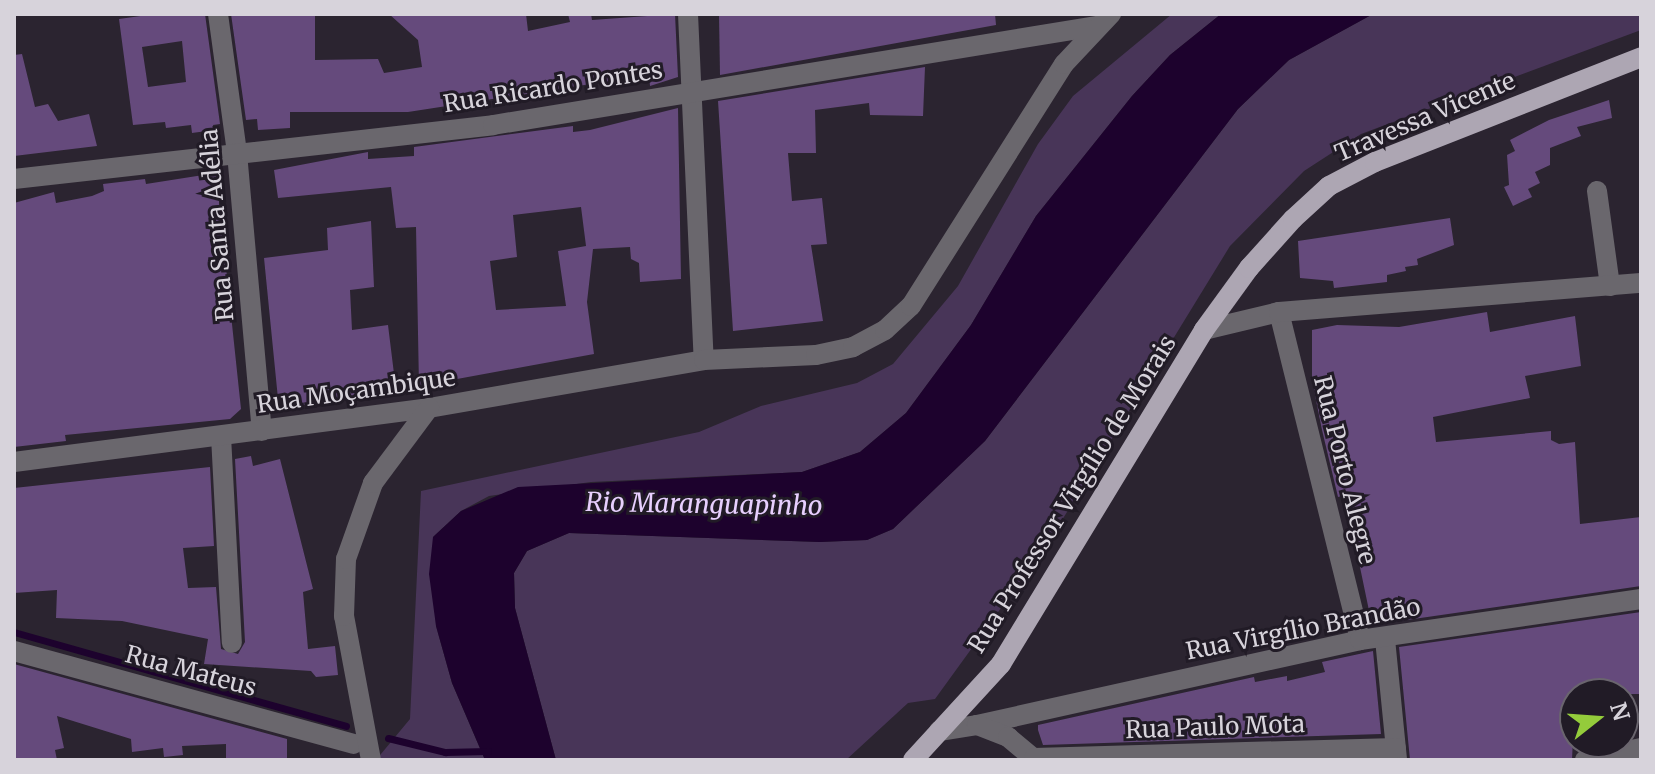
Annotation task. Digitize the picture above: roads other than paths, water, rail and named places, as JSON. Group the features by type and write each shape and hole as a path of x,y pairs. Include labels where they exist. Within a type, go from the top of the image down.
{"main road":[{"name":"Travessa Vicente","path":"1204,330 1249,268 1329,186 1375,162 1641,57"},
{"name":"Rua Professor Virgílio de Morais","path":"913,760 1001,664 1204,330"}],"street":[{"name":"Rua Santa Adélia","path":"218,14 237,153 262,431"},
{"path":"688,14 704,360"},
{"name":"Rua Ricardo Pontes","path":"14,179 493,125 1103,20"},
{"name":"Rua Moçambique","path":"14,462 429,408 704,360 835,352 870,340 899,319 1064,64 1103,20"},
{"path":"1597,191 1610,286"},
{"name":"Rua Professor Virgílio de Morais","path":"1204,330 1279,312 1641,283"},
{"name":"Rua Porto Alegre","path":"1279,312 1360,640"},
{"path":"371,760 344,616 346,559 373,483 429,408"},
{"path":"221,436 232,643"},
{"name":"Rua Virgílio Brandão","path":"939,731 1360,640 1385,639 1641,599"},
{"path":"1385,639 1397,754"},
{"name":"Rua Mateus","path":"14,651 354,744"},
{"path":"977,725 1008,737 1035,759"},
{"path":"1585,760 1641,748"},
{"name":"Rua Paulo Mota","path":"1035,759 1397,754"}],"water":[{"name":"Rio Maranguapinho","path":"1221,14 1373,14 1289,60 1238,109 985,441 893,529 867,540 820,542 569,533 527,551 514,573 515,608 556,760 485,760 452,683 436,626 429,574 433,537 461,511 518,487 802,472 860,452 906,413 971,325 1036,216 1132,96 1170,55"}],"waterway":[{"path":"14,632 346,726"},
{"path":"388,738 445,752 488,751"}]}
